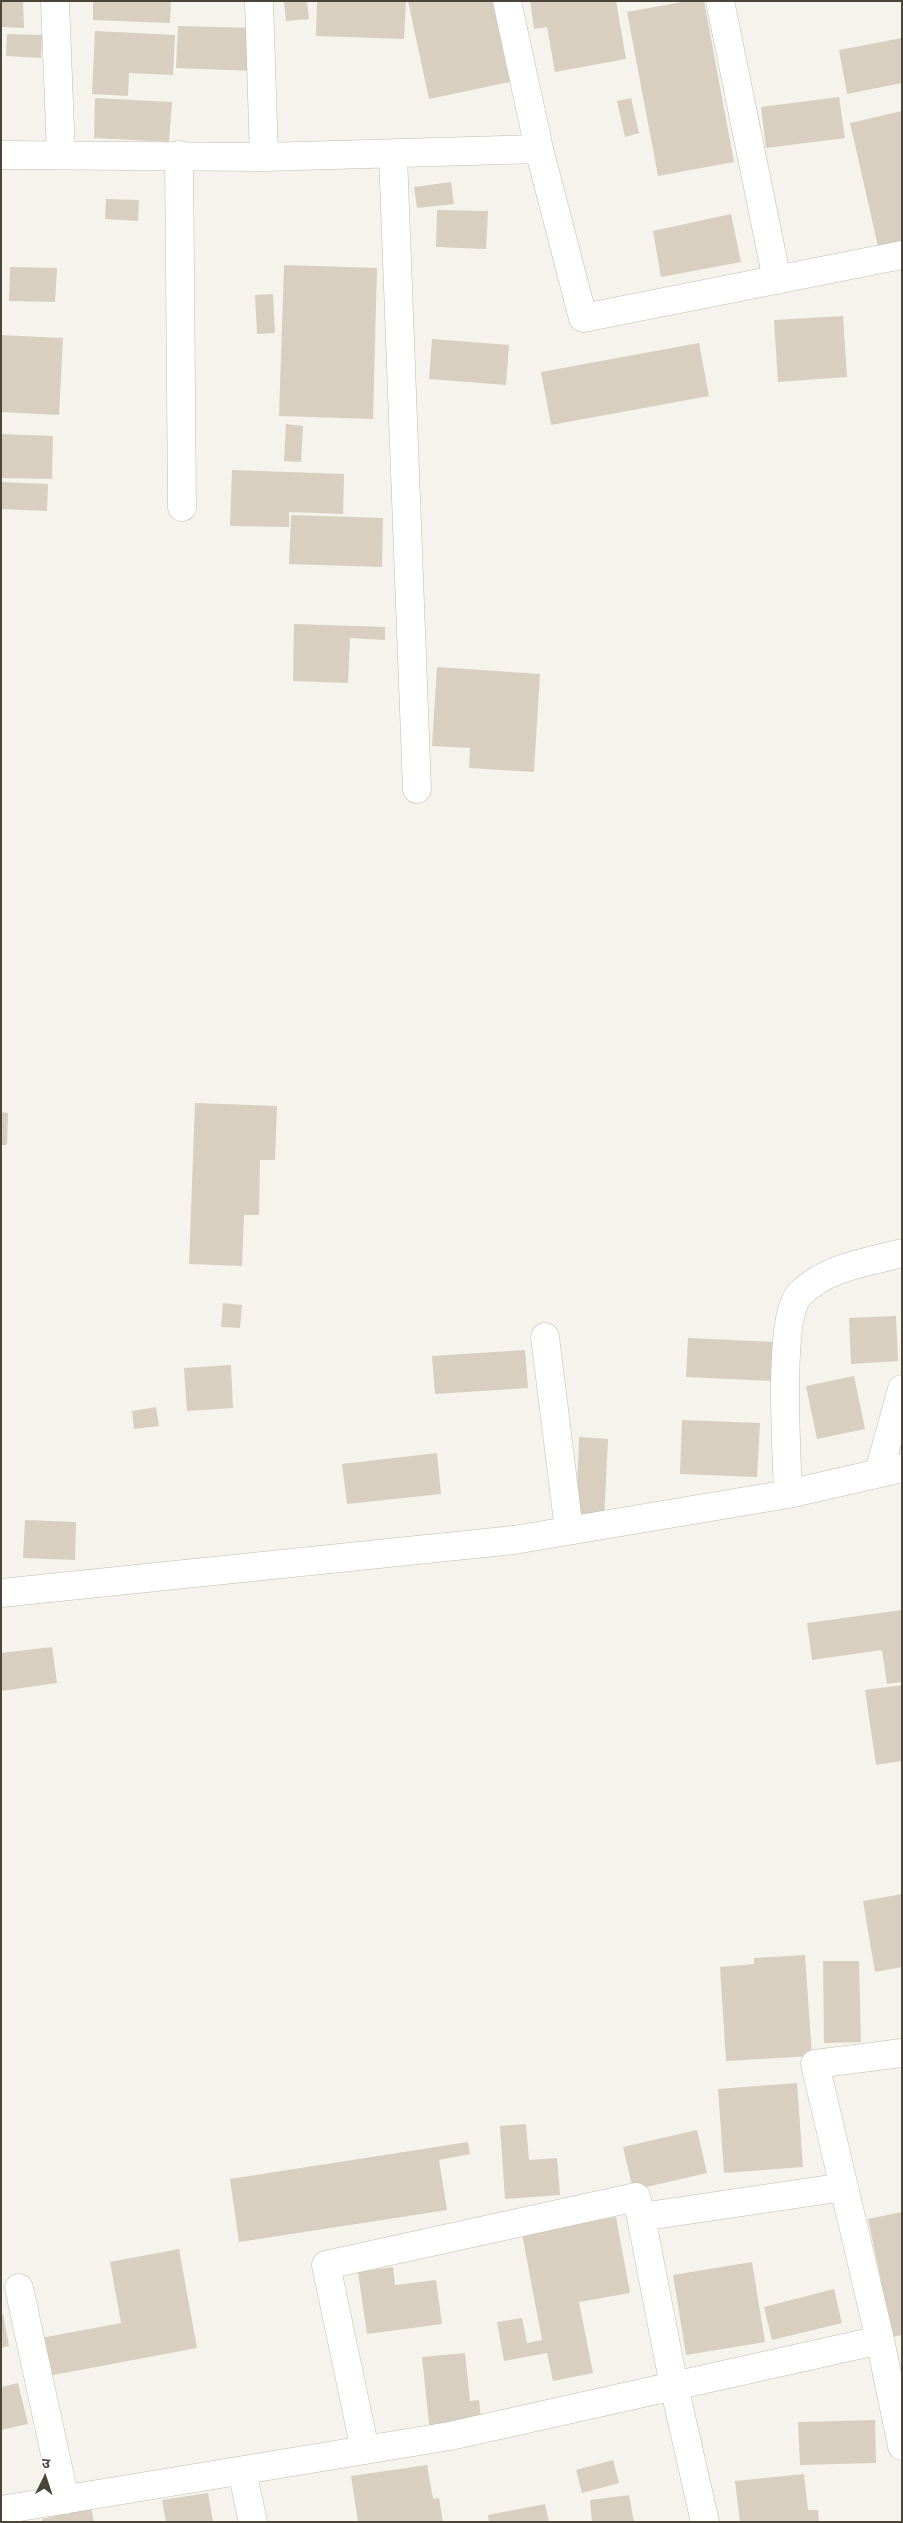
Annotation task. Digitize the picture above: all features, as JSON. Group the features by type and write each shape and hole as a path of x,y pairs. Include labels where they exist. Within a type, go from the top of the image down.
{"street":[{"path":"55,1 61,155"},
{"path":"258,1 264,157"},
{"path":"507,1 539,149 583,318 902,255"},
{"path":"720,1 777,280"},
{"path":"1,155 264,157 393,155 539,149"},
{"path":"180,155 182,507"},
{"path":"393,155 416,789"},
{"path":"788,1494 786,1348 788,1320 798,1295 820,1278 902,1253"},
{"path":"545,1337 569,1530"},
{"path":"1,1593 514,1540 788,1494 890,1470 902,1389"},
{"path":"902,2053 815,2064 880,2340 902,2446"},
{"path":"641,2217 844,2187"},
{"path":"365,2450 326,2265 636,2197 674,2386 705,2522"},
{"path":"19,2288 65,2500"},
{"path":"1,2510 450,2436 880,2340"},
{"path":"242,2471 253,2522"}],"building":[{"path":"1,1 23,1 24,28 1,27"},
{"path":"93,1 171,1 170,23 93,20"},
{"path":"284,1 307,1 309,19 286,21"},
{"path":"317,1 406,1 404,39 316,36"},
{"path":"408,1 493,1 510,82 429,99"},
{"path":"530,1 616,1 626,59 555,72 547,27 534,29"},
{"path":"687,1 704,1 734,162 658,176 627,12"},
{"path":"178,26 257,28 255,71 176,68"},
{"path":"95,31 175,35 173,75 129,73 128,96 92,94"},
{"path":"7,34 42,35 41,58 6,56"},
{"path":"902,38 902,83 847,94 839,50"},
{"path":"839,97 845,138 766,148 761,107"},
{"path":"95,98 172,102 169,142 94,138"},
{"path":"631,98 639,133 625,137 617,101"},
{"path":"902,111 902,250 880,255 850,123"},
{"path":"451,182 454,204 417,208 414,187"},
{"path":"106,199 139,200 138,221 105,219"},
{"path":"437,210 488,211 486,249 436,247"},
{"path":"731,214 741,262 661,277 653,231"},
{"path":"284,265 377,268 373,419 279,416"},
{"path":"10,267 57,268 55,302 9,301"},
{"path":"273,294 275,333 257,334 255,295"},
{"path":"843,316 847,377 778,382 774,320"},
{"path":"1,335 63,338 59,415 1,412"},
{"path":"432,339 509,345 506,385 429,379"},
{"path":"699,343 709,396 551,425 541,372"},
{"path":"286,424 303,426 301,462 284,461"},
{"path":"1,434 53,436 52,479 1,478"},
{"path":"232,470 344,474 343,514 289,512 289,527 230,526"},
{"path":"1,482 48,484 47,511 1,509"},
{"path":"291,515 383,518 382,567 289,564"},
{"path":"294,624 385,627 385,640 350,638 348,683 293,681"},
{"path":"437,667 540,674 534,772 469,768 470,748 432,746"},
{"path":"195,1103 277,1106 275,1160 260,1160 259,1215 244,1215 242,1266 189,1264"},
{"path":"1,1112 8,1113 7,1145 1,1145"},
{"path":"223,1303 242,1305 240,1328 221,1327"},
{"path":"896,1316 898,1361 851,1364 849,1318"},
{"path":"688,1338 775,1342 773,1381 686,1377"},
{"path":"525,1350 528,1388 435,1394 432,1356"},
{"path":"231,1365 233,1408 187,1411 184,1368"},
{"path":"854,1376 865,1429 817,1439 806,1386"},
{"path":"156,1407 159,1426 134,1429 132,1411"},
{"path":"682,1420 760,1423 757,1477 680,1474"},
{"path":"579,1437 608,1439 604,1521 576,1520"},
{"path":"437,1453 441,1494 347,1504 342,1464"},
{"path":"25,1520 76,1522 75,1560 23,1558"},
{"path":"902,1610 902,1682 887,1684 882,1650 812,1660 807,1623"},
{"path":"52,1647 57,1683 1,1691 1,1653"},
{"path":"902,1685 902,1761 876,1765 865,1690"},
{"path":"902,1894 902,1967 875,1972 863,1901"},
{"path":"805,1955 812,2056 726,2061 720,1967 754,1964 754,1958"},
{"path":"823,1961 859,1961 861,2042 824,2043"},
{"path":"797,2083 803,2167 724,2173 718,2089"},
{"path":"526,2124 529,2160 557,2158 560,2195 505,2199 500,2126"},
{"path":"697,2130 707,2173 633,2190 623,2147"},
{"path":"468,2142 470,2154 439,2160 447,2210 239,2242 230,2179"},
{"path":"902,2212 902,2335 893,2337 868,2219"},
{"path":"616,2217 630,2293 579,2302 593,2373 553,2381 547,2353 504,2361 497,2322 522,2318 527,2343 542,2340 522,2234"},
{"path":"179,2249 197,2348 48,2376 41,2338 121,2323 110,2262"},
{"path":"752,2262 765,2342 686,2355 673,2275"},
{"path":"393,2267 395,2285 436,2280 442,2324 367,2334 358,2272"},
{"path":"834,2289 842,2323 772,2340 764,2307"},
{"path":"3,2314 9,2346 1,2348 1,2315"},
{"path":"465,2353 470,2401 479,2400 482,2427 430,2433 422,2357"},
{"path":"18,2383 28,2424 1,2430 1,2387"},
{"path":"875,2420 876,2463 800,2465 798,2422"},
{"path":"613,2460 619,2483 582,2493 576,2470"},
{"path":"427,2465 433,2499 439,2498 443,2522 358,2522 351,2476"},
{"path":"804,2474 808,2510 818,2510 819,2522 740,2522 735,2481"},
{"path":"208,2493 213,2522 166,2522 162,2500"},
{"path":"629,2495 634,2522 592,2522 590,2500"},
{"path":"545,2504 549,2522 489,2522 488,2515"},
{"path":"91,2508 94,2522 42,2522 42,2519"}]}
